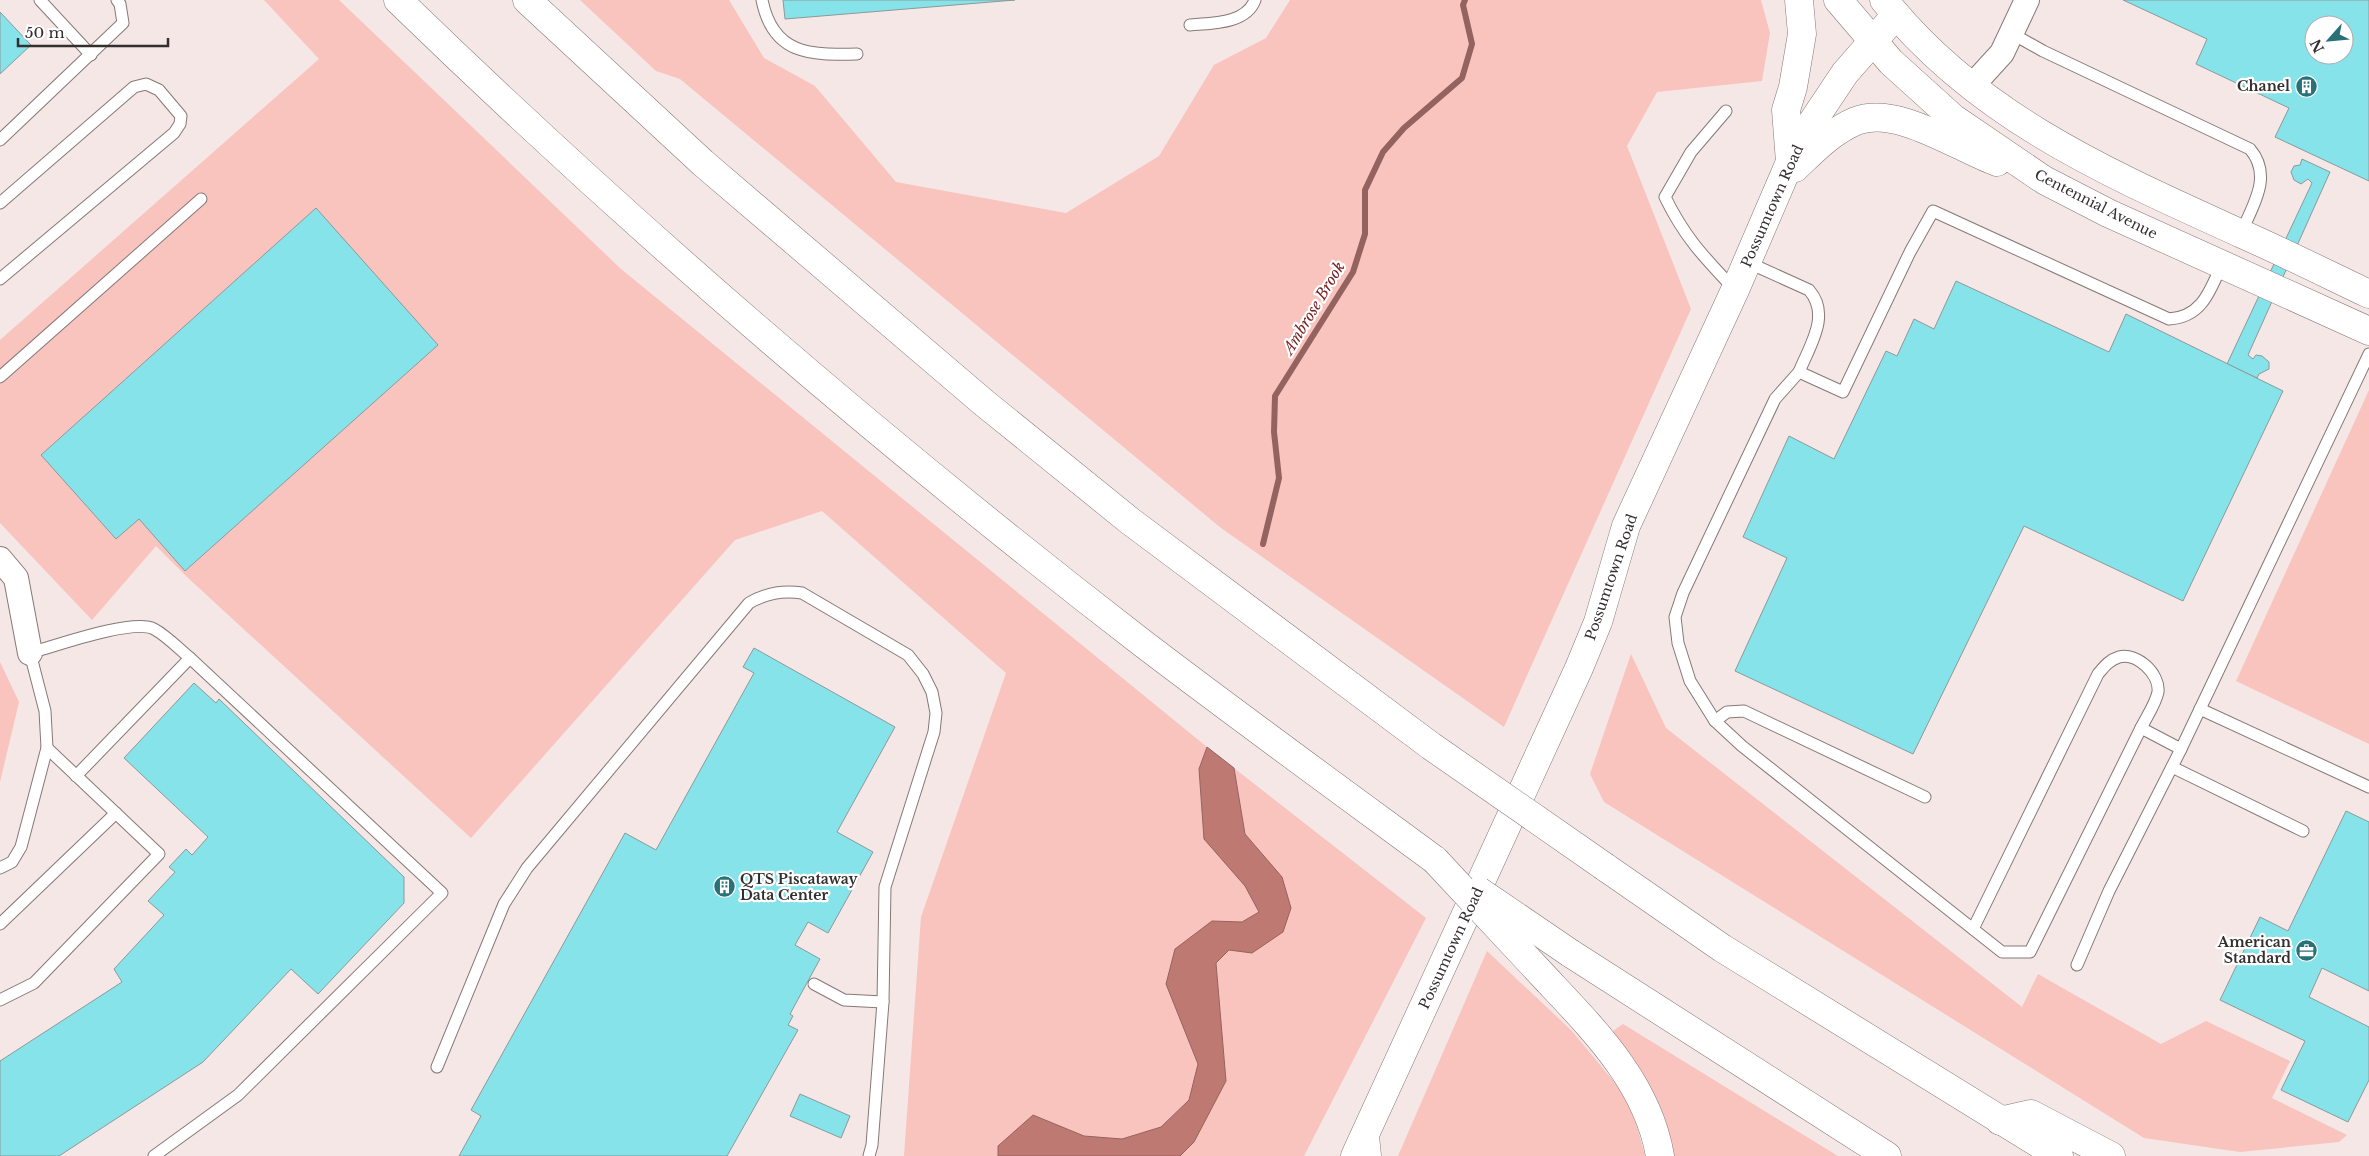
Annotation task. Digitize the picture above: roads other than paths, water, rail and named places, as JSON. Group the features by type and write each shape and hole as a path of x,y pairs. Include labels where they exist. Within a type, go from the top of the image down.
{"highway":[{"path":"398,0 467,67 759,331 888,440 1141,642 1435,860 1570,953 1887,1156"},
{"path":"527,0 710,170 983,402 1130,521 1431,746 1722,948 2059,1156"},
{"path":"1786,172 1786,110 1793,87 1801,44 1799,0"},
{"name":"Centennial Avenue","path":"1838,0 1891,62 1954,118 2044,180 2108,213 2369,331"},
{"path":"1890,8 1972,87 2031,128 2076,156 2137,187 2241,233 2369,294"},
{"name":"Possumtown Road","path":"1362,1149 1579,668 1598,622 1626,526 1735,290 1786,172 1823,105 1845,73 1872,41 1890,8"},
{"path":"1786,172 1843,128 1858,121 1876,117 1909,123 1977,155 2044,180"},
{"path":"1435,860 1550,982 1618,1060 1638,1092 1651,1122 1660,1156"},
{"path":"2000,1121 2031,1114 2111,1156"}],"street":[{"path":"1972,87 2002,53 2027,0"},
{"path":"0,559 16,578 30,653"}],"lane":[{"path":"40,0 91,55"},
{"path":"0,140 123,23 120,4 117,0"},
{"path":"762,0 768,21 778,37 796,50 821,55 857,54"},
{"path":"1190,26 1229,20 1245,14 1255,0"},
{"path":"2011,33 2043,51 2250,149 2260,164 2262,179 2241,233"},
{"path":"0,203 134,87 146,84 159,90 181,116 180,124 174,134 0,280"},
{"path":"1726,112 1691,152 1666,197 1678,223 1695,248 1735,290"},
{"path":"0,377 201,199"},
{"path":"1800,372 1843,392 1910,252 1933,211 2169,319 2190,315 2198,309 2212,287 2222,264"},
{"path":"1747,262 1809,290 1818,302 1820,319 1800,372 1775,399 1682,593 1675,618 1678,643 1690,681 1715,721 1742,746 2002,952 2030,952 2158,693 2156,681 2153,673 2143,664 2130,657 2121,656 2106,664 2098,674 1973,929"},
{"path":"2077,965 2126,857 2181,749 2369,354"},
{"path":"437,1067 504,904 527,868 737,616 750,603 763,595 790,591 802,593 908,655 923,674 932,692 936,713 934,732 885,887 882,1002 872,1145 869,1156"},
{"path":"0,868 12,862 21,847 47,748 45,711 30,653 116,628 136,627 153,628 190,658 442,893 238,1095 154,1156"},
{"path":"76,776 190,658"},
{"path":"2200,709 2369,788"},
{"path":"1715,721 1727,712 1744,711 1926,797"},
{"path":"2141,728 2181,749"},
{"path":"0,1000 34,983 159,854 47,748"},
{"path":"2172,767 2303,831"},
{"path":"0,924 116,813"},
{"path":"814,984 844,1000 882,1002"}],"waterway":[{"name":"Ambrose Brook","path":"1263,544 1279,478 1274,432 1275,396 1353,272 1365,234 1365,190 1383,152 1404,128 1462,78 1472,44 1463,5 1465,0"}],"place":[{"name":"Chanel","path":"2306,86"},
{"name":"QTS Piscataway Data Center","path":"724,887"},
{"name":"American Standard","path":"2307,950"}]}
